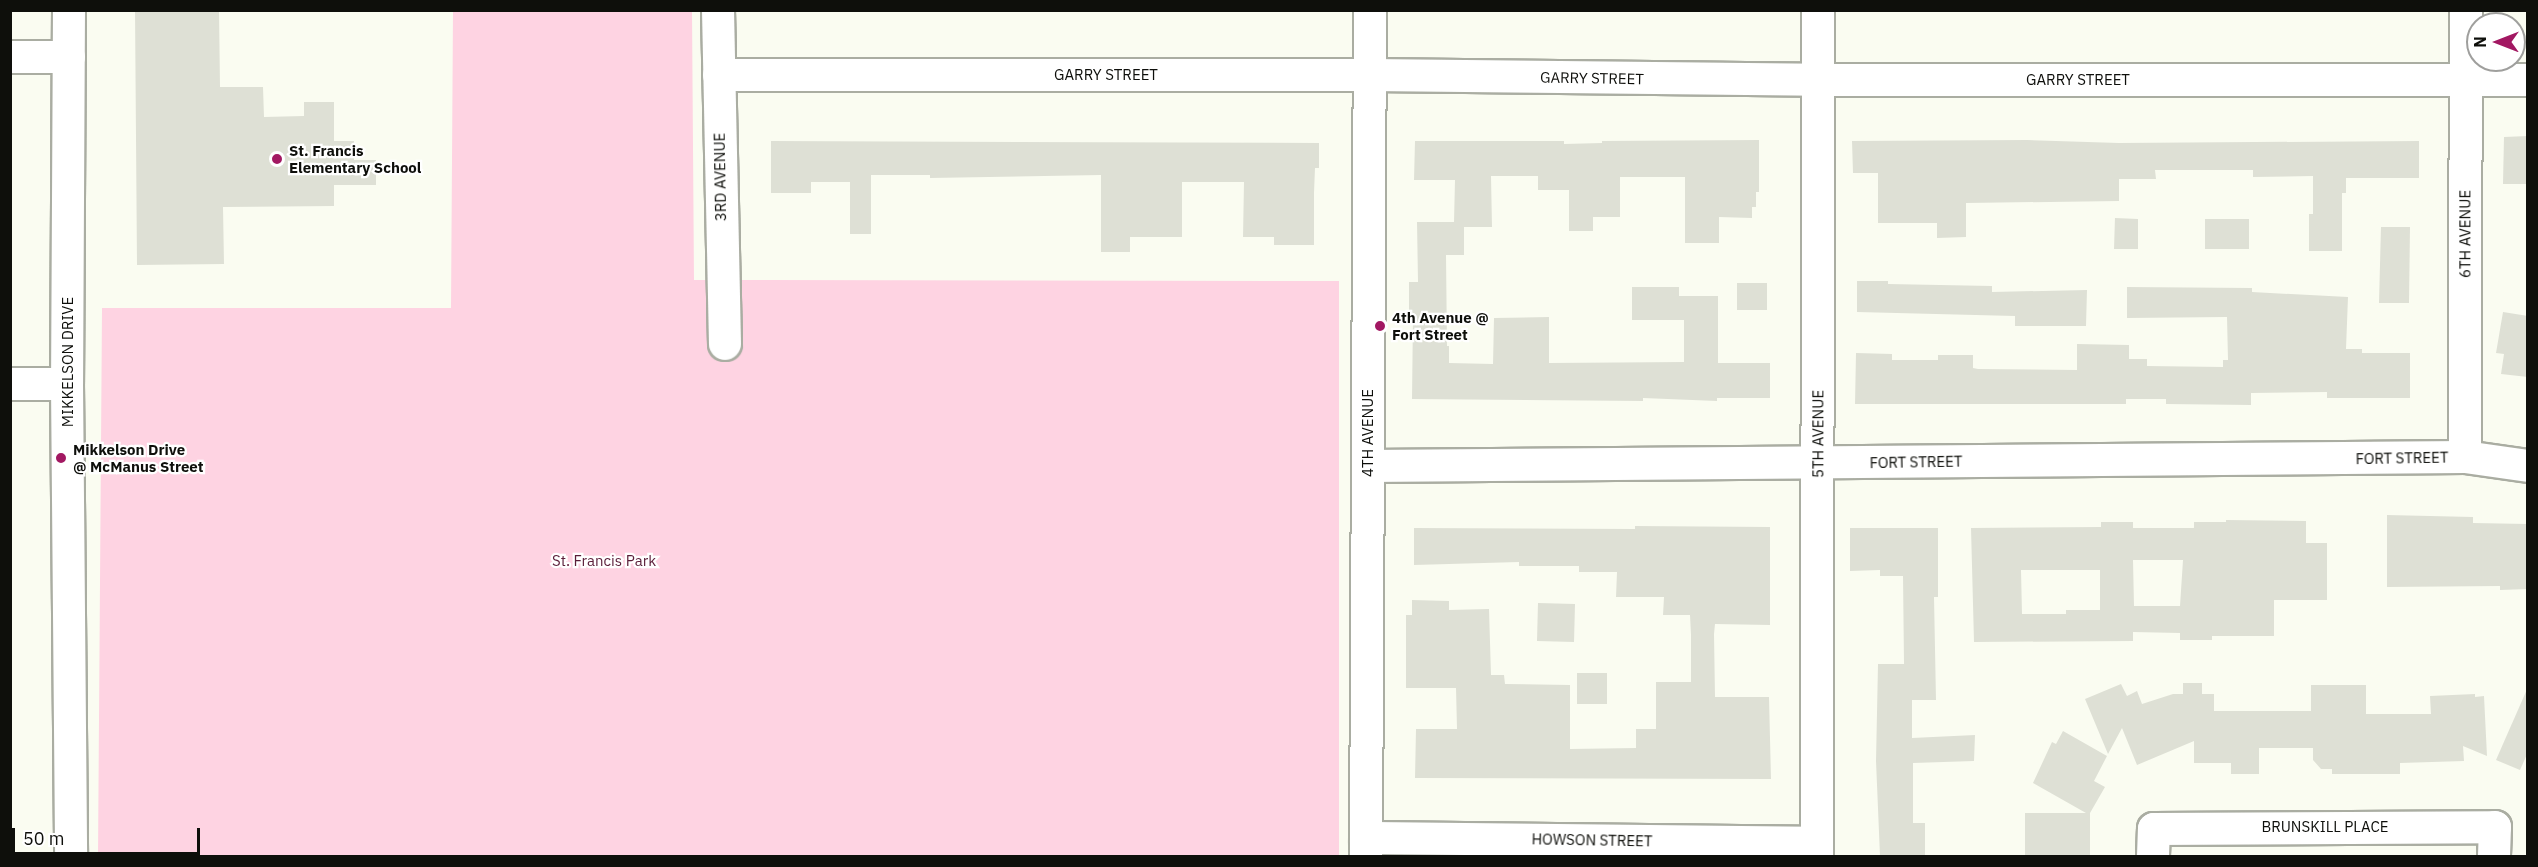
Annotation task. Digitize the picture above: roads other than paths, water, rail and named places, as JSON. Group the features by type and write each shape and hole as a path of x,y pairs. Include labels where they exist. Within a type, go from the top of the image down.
{"street":[{"name":"MIKKELSON DRIVE","path":"69,10 67,384 71,856"},
{"name":"3RD AVENUE","path":"718,10 725,344"},
{"name":"4TH AVENUE","path":"1366,847 1370,10"},
{"name":"5TH AVENUE","path":"1817,850 1818,10"},
{"name":"6TH AVENUE","path":"2465,457 2466,10"},
{"path":"10,57 69,57"},
{"name":"GARRY STREET","path":"719,75 1370,75 1817,81 2528,80"},
{"path":"10,384 67,384"},
{"name":"FORT STREET","path":"1368,466 2465,457 2528,466"},
{"name":"BRUNSKILL PLACE","path":"2154,856 2154,829 2495,827 2494,856"},
{"name":"HOWSON STREET","path":"1366,847 1817,850"}],"place":[{"name":"St. Francis Elementary School","path":"277,159"},
{"name":"4th Avenue @ Fort Street","path":"1380,326"},
{"name":"Mikkelson Drive @ McManus Street","path":"61,458"}],"park label":[{"name":"St. Francis Park","path":"604,561"}]}
